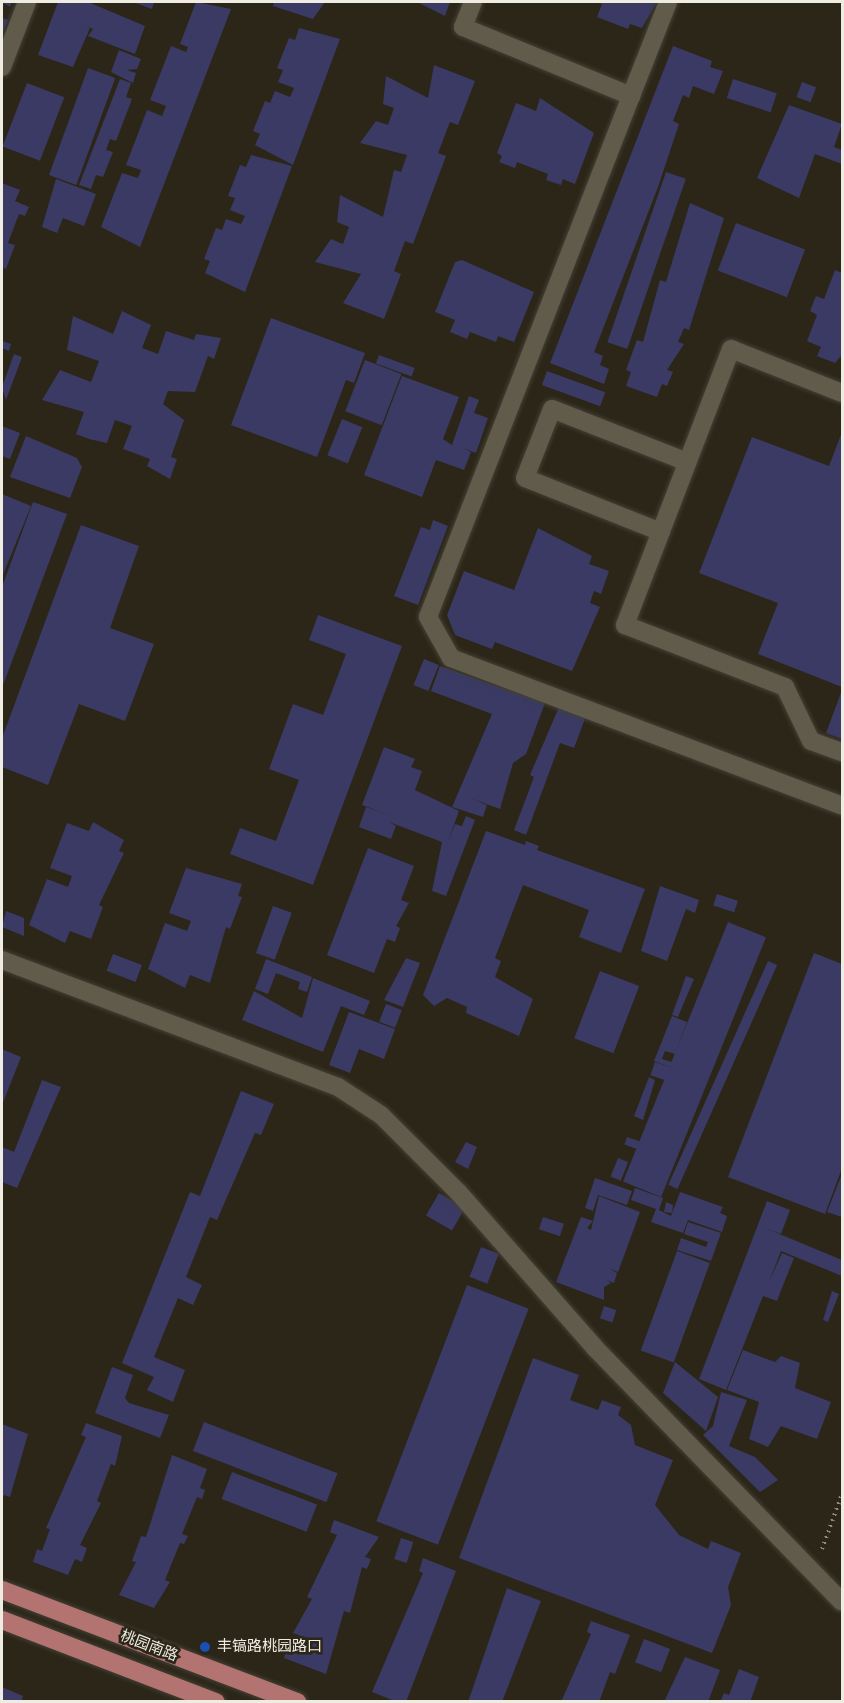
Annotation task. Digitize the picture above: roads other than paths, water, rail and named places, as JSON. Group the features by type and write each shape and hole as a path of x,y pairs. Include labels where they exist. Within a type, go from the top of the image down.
{"main road":[{"name":"桃园南路","path":"2,1590 297,1701"},
{"name":"桃园南路","path":"2,1620 216,1701"}],"street":[{"path":"2,63 27,2"},
{"path":"473,2 463,27 631,96"},
{"path":"668,2 428,617 451,658 843,806"},
{"path":"843,393 731,349 625,625 786,687 811,741 843,752"},
{"path":"661,532 525,478 552,410 687,462"},
{"path":"2,960 338,1087 381,1115 459,1193 596,1347 843,1602"}],"place":[{"name":"丰镐路桃园路口","path":"205,1647"}]}
